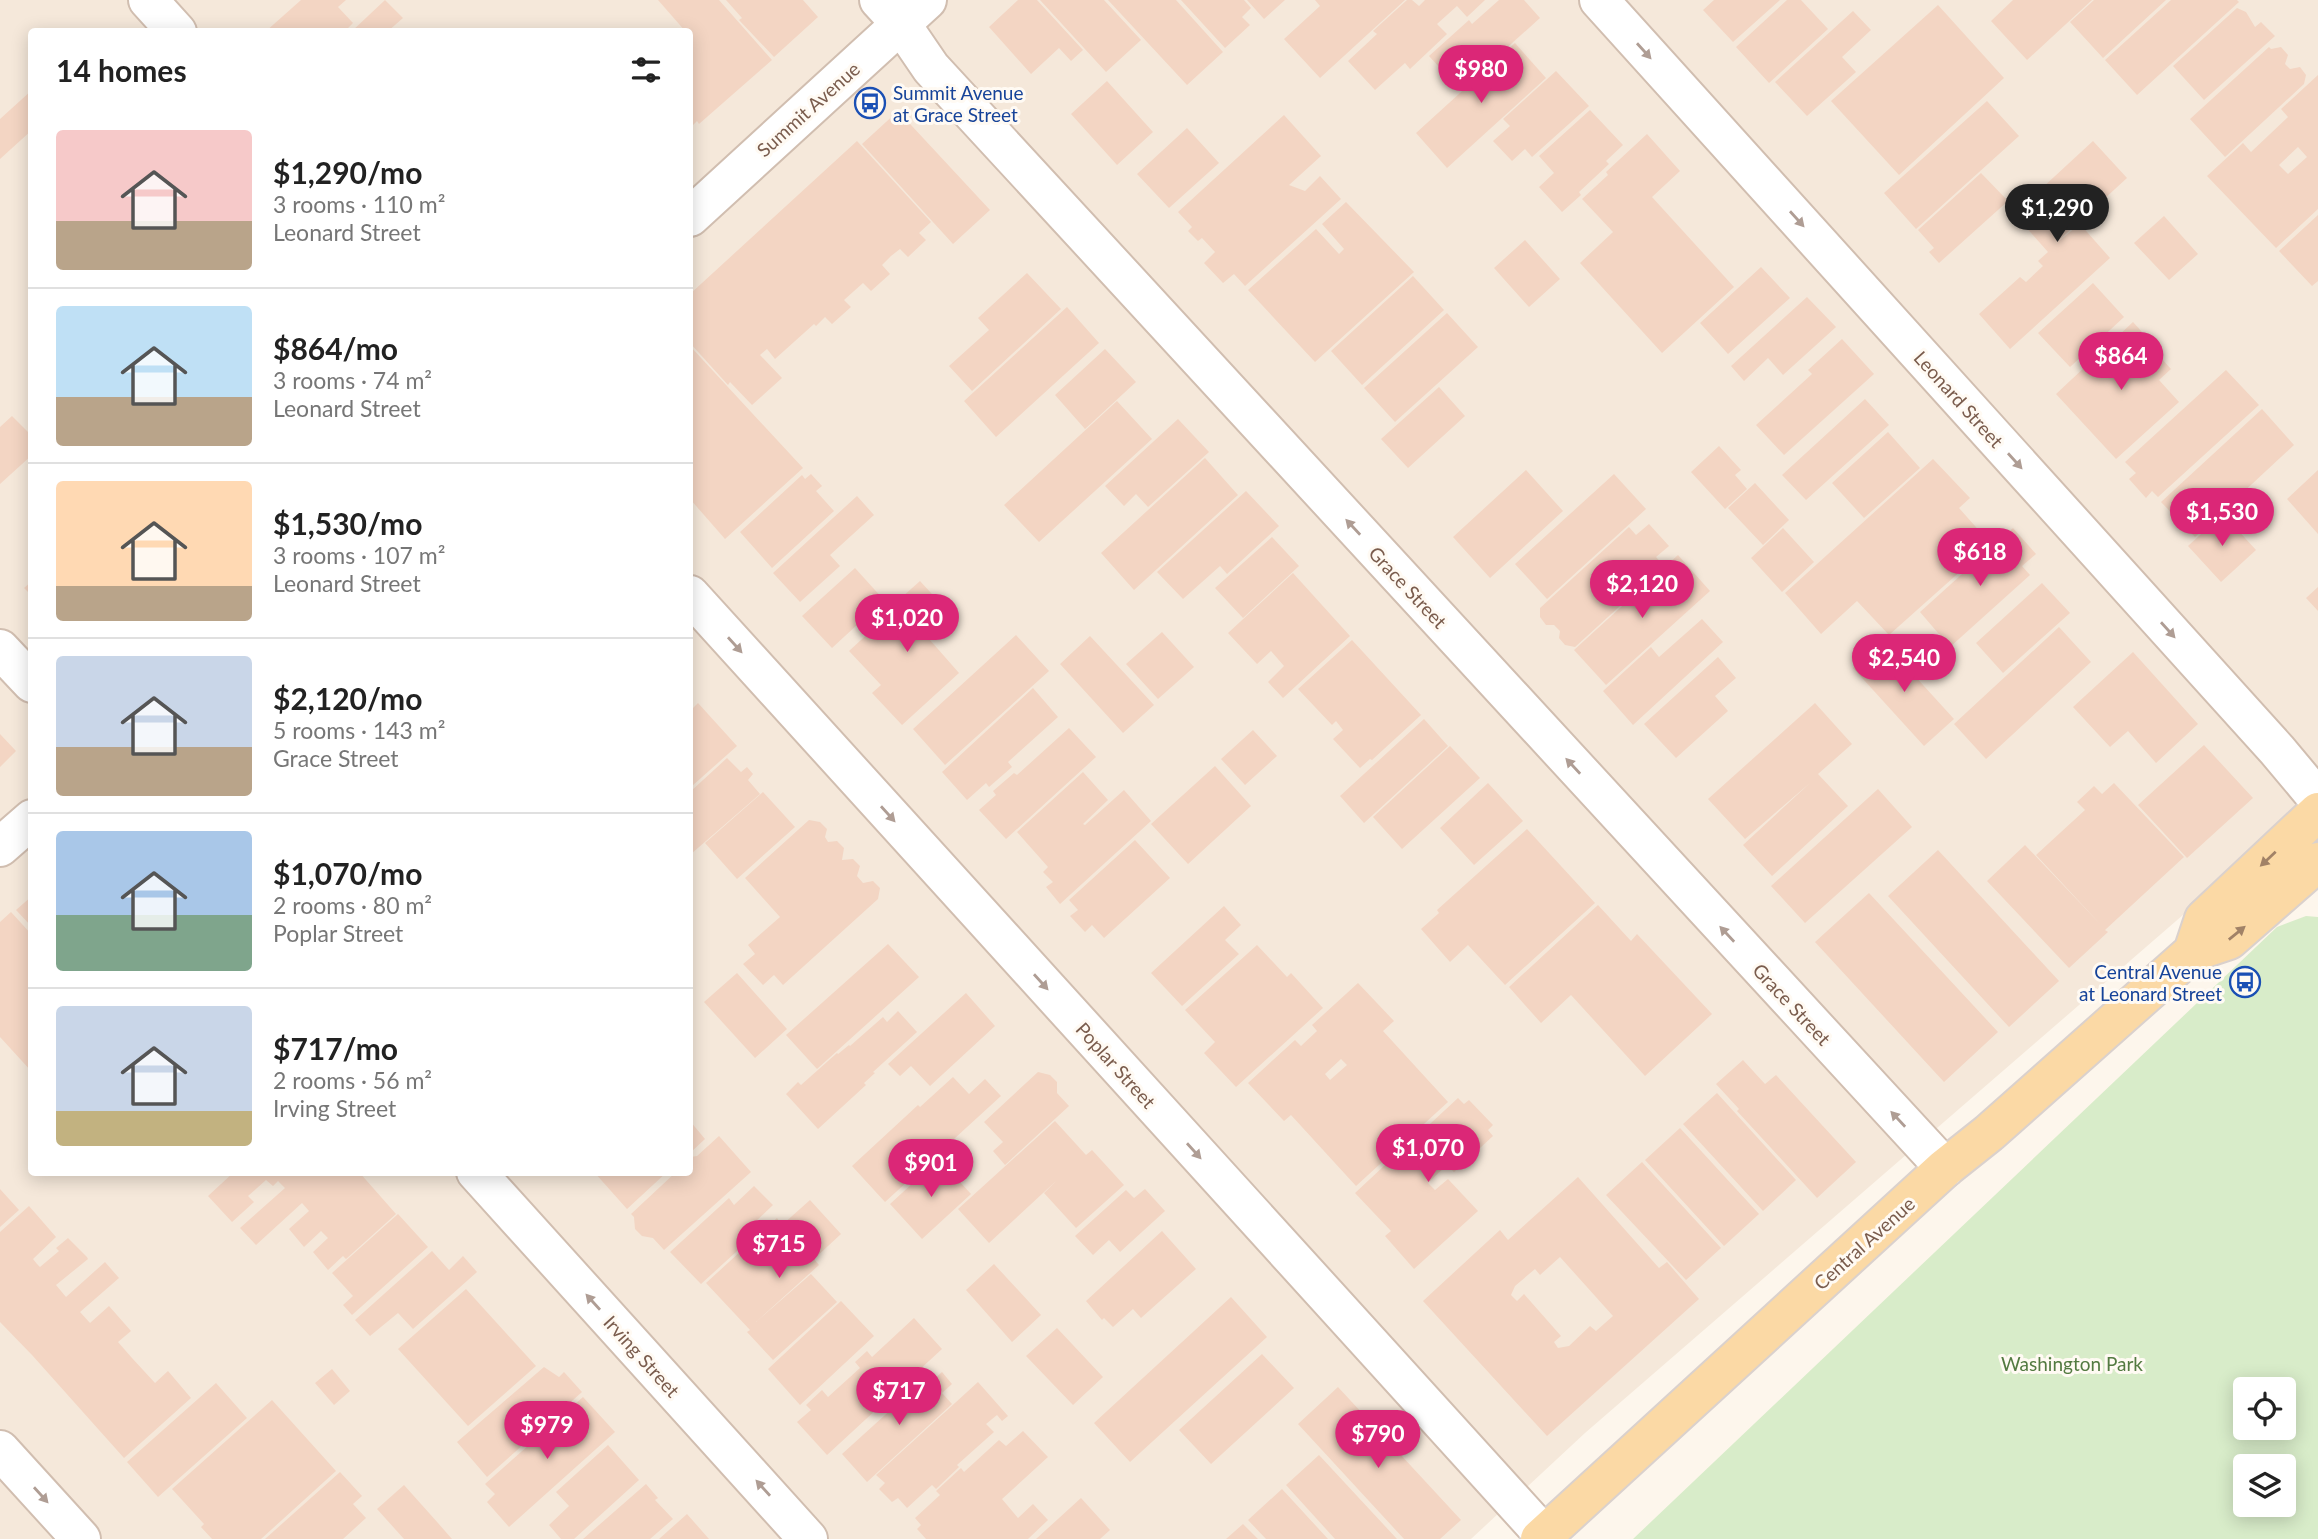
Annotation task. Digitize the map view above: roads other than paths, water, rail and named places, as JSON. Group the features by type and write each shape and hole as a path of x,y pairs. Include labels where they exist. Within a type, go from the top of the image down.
{"main road":[{"name":"Central Avenue","path":"2193,952 2204,919 2318,812"},
{"name":"Central Avenue","path":"1542,1537 1945,1168 1999,1124 2193,952 2229,940 2318,862"},
{"path":"2275,901 2318,892"}],"street":[{"path":"148,0 173,28"},
{"name":"Leonard Street","path":"1599,0 2277,750 2318,799"},
{"name":"Summit Avenue","path":"693,214 902,8"},
{"name":"Grace Street","path":"902,8 931,68 1945,1168"},
{"name":"Poplar Street","path":"693,597 1542,1537"},
{"path":"0,649 28,679"},
{"path":"0,847 28,822"},
{"name":"Irving Street","path":"480,1176 808,1539"},
{"path":"0,1450 81,1539"}],"place":[{"name":"Summit Avenue at Grace Street","path":"870,103"},
{"name":"Central Avenue at Leonard Street","path":"2245,982"}],"park label":[{"name":"Washington Park","path":"2072,1363"}]}
